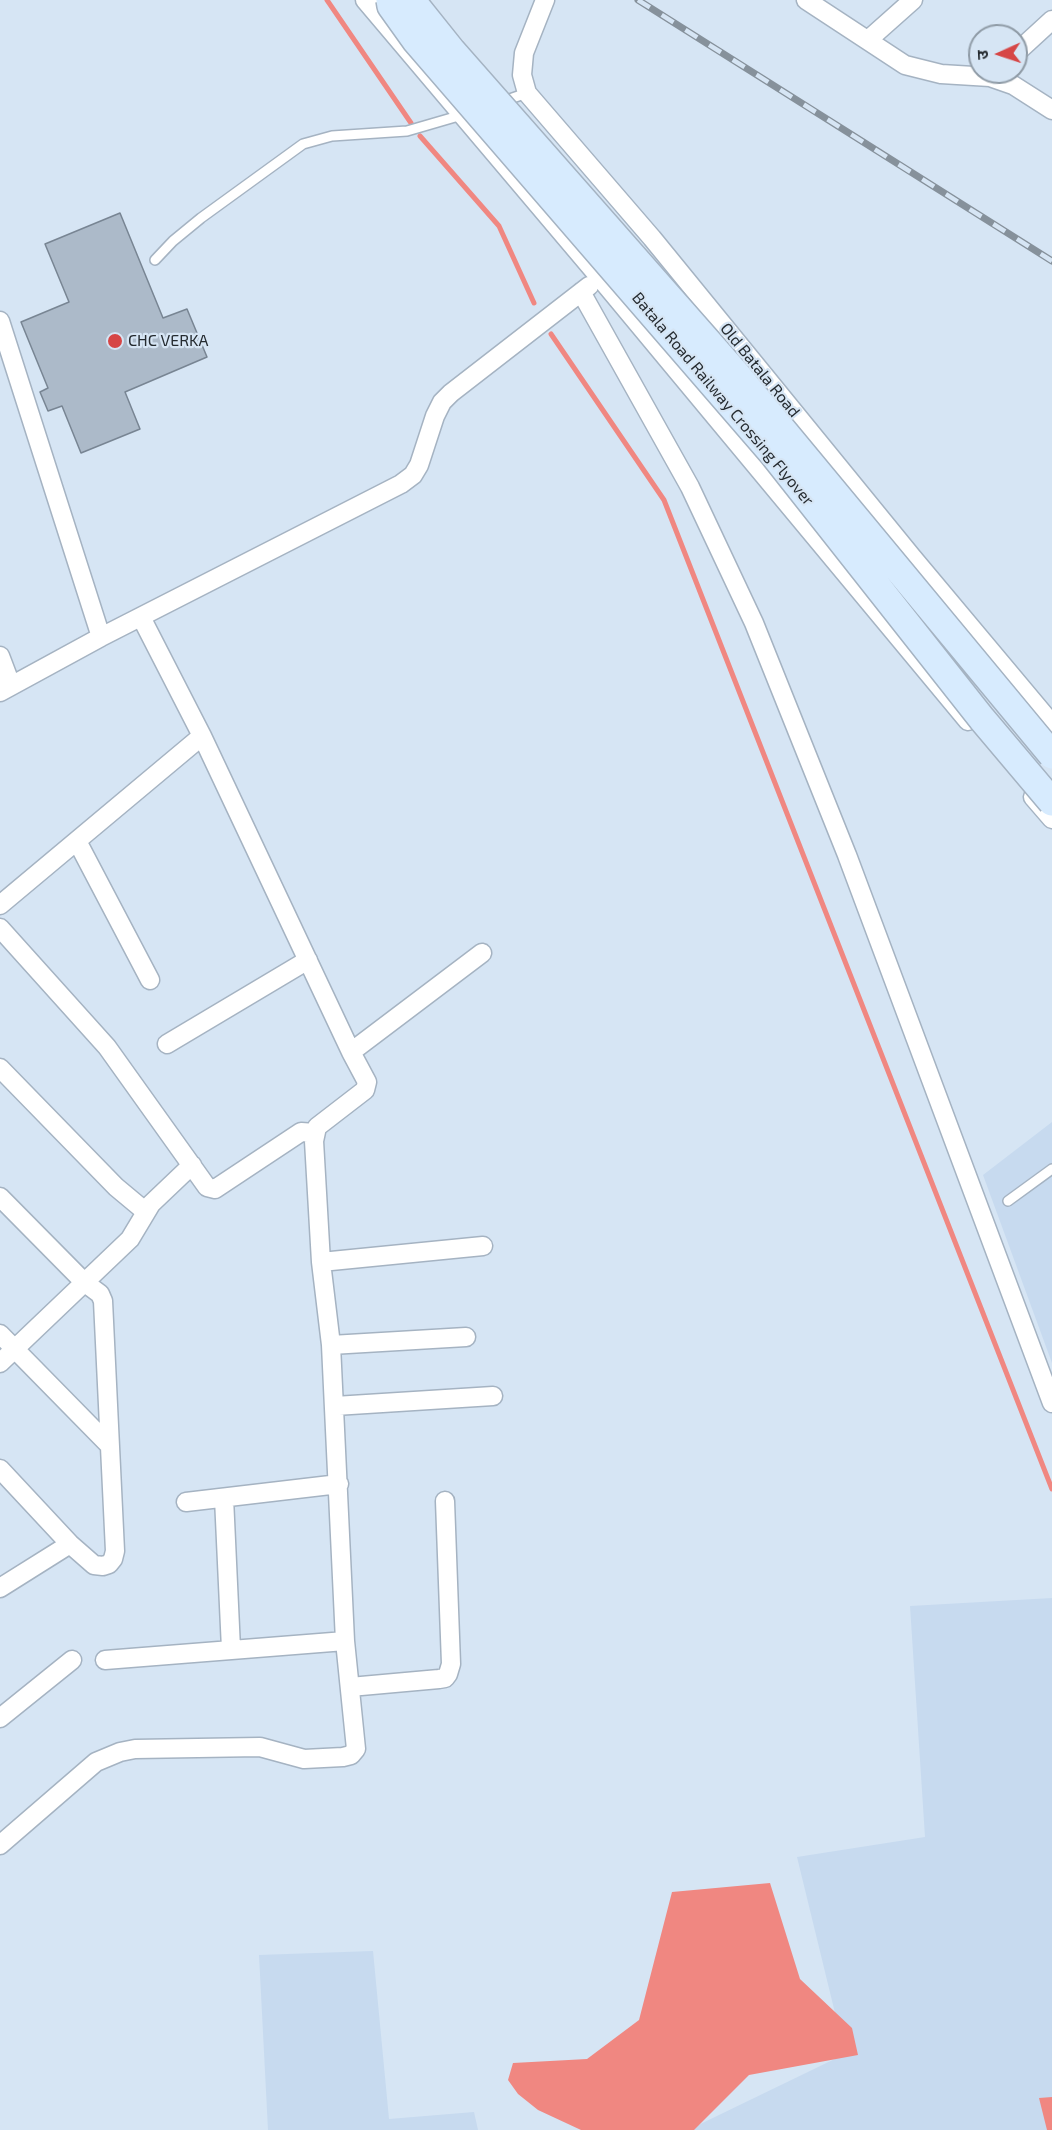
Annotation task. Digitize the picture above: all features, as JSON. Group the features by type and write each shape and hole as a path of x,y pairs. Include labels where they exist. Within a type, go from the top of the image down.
{"main road":[{"name":"Batala Road Railway Crossing Flyover","path":"390,0 391,6 416,41 773,454 982,719 1052,802"},
{"name":"Batala Road Railway Crossing Flyover","path":"414,0 416,6 453,51 738,376 1052,755"}],"street":[{"path":"365,0 600,278 946,696 1052,819"},
{"path":"527,93 522,75 524,53 545,0"},
{"path":"806,0 905,65 921,70 968,73"},
{"path":"868,40 913,0"},
{"path":"1028,42 1052,20"},
{"path":"1011,84 1052,110"},
{"name":"Old Batala Road","path":"527,93 652,238 1052,724"},
{"path":"0,656 6,688 401,484 413,475 419,465 435,416 442,402 451,393 652,238"},
{"path":"581,292 676,461 754,623 847,855 1052,1403"},
{"path":"0,321 101,637"},
{"path":"0,1845 96,1762 120,1752 135,1749 260,1747 304,1759 351,1755 356,1749 345,1641 335,1406 331,1345 321,1262 315,1133 321,1122 365,1090 366,1078 351,1052 202,736 141,617"},
{"path":"0,905 202,736"},
{"path":"77,841 150,980"},
{"path":"0,928 107,1047 207,1187 215,1189 301,1132 315,1133"},
{"path":"351,1052 482,953"},
{"path":"167,1044 308,960"},
{"path":"0,1068 116,1187 146,1212"},
{"path":"0,1363 130,1239 146,1212 160,1195 192,1165"},
{"path":"0,1197 84,1282 100,1294 103,1301 115,1551 109,1564 94,1565 70,1544 0,1469"},
{"path":"321,1262 483,1246"},
{"path":"0,1334 109,1445"},
{"path":"331,1345 466,1337"},
{"path":"335,1406 493,1396"},
{"path":"186,1502 339,1484"},
{"path":"224,1498 231,1649"},
{"path":"350,1687 439,1679 445,1678 448,1674 451,1664 445,1501"},
{"path":"0,1588 70,1544"},
{"path":"105,1660 345,1641"},
{"path":"0,1718 72,1660"}],"lane":[{"path":"155,260 173,241 201,218 303,144 332,136 407,131 527,93"},
{"path":"1008,1201 1052,1169"}],"shaded area":[{"path":"1052,1122 1052,1363 983,1175"},
{"path":"1052,1598 1052,2130 688,2130 845,2054 797,1857 925,1837 910,1606"},
{"path":"770,1883 800,1979 852,2028 858,2055 749,2075 694,2130 581,2130 538,2110 518,2094 508,2080 513,2063 587,2059 639,2020 672,1892"},
{"path":"373,1951 389,2119 474,2112 478,2130 268,2130 259,1955"},
{"path":"1052,2097 1052,2130 1047,2130 1039,2098"}],"building":[{"name":"CHC VERKA","path":"120,213 163,318 187,309 207,357 125,392 140,429 81,453 62,406 48,411 40,392 48,388 21,322 69,302 45,244"}],"waterway":[{"path":"327,0 411,123"},
{"path":"420,136 499,226 534,303"},
{"path":"551,334 664,500 1052,1489"}],"railway":[{"path":"638,0 1052,261"}],"place":[{"name":"CHC VERKA","path":"115,341"}]}
